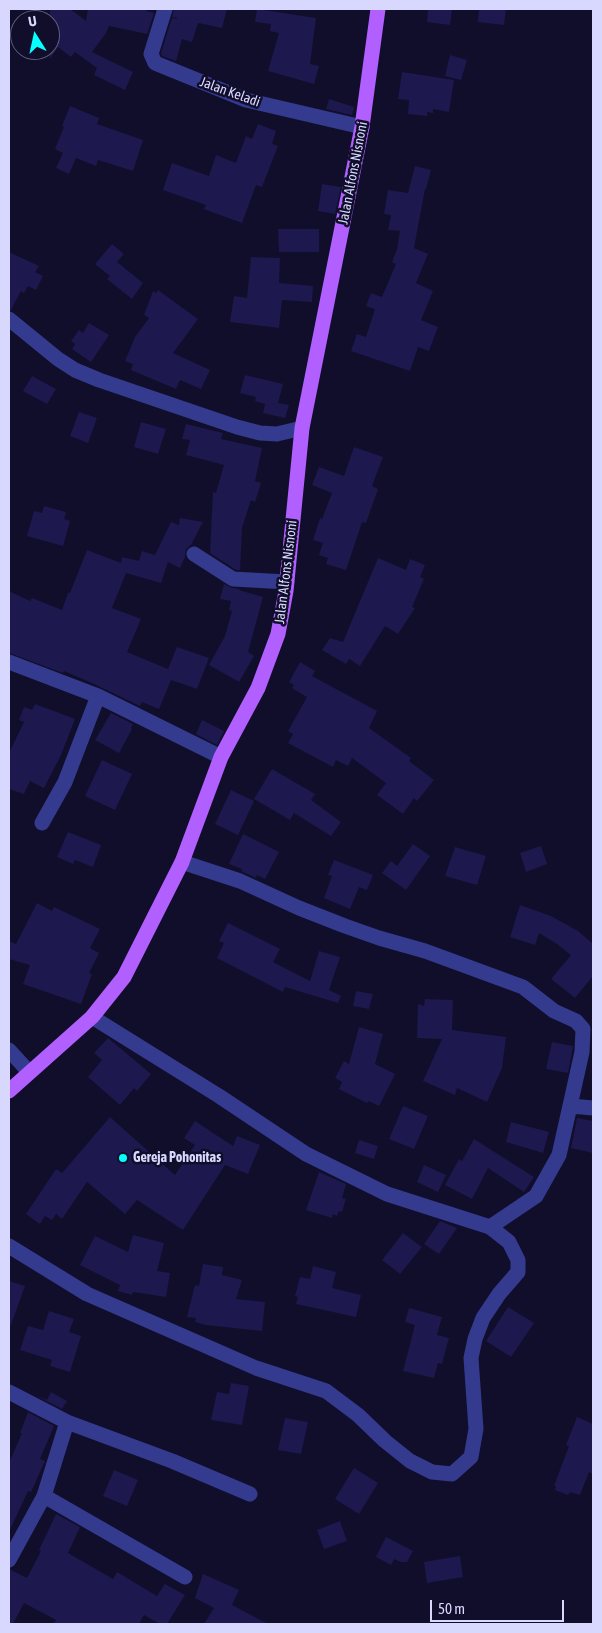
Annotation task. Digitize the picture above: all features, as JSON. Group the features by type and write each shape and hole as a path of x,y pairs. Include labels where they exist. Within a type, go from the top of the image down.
{"main road":[{"name":"Jalan Alfons Nisnoni","path":"9,1091 92,1017 124,977 182,862 222,757 258,688 278,634 287,582 302,428 362,127 378,9"}],"street":[{"name":"Jalan Keladi","path":"165,9 151,54 155,63 246,100 362,127"},
{"path":"9,319 58,359 75,370 99,380 260,433 276,434 302,428"},
{"path":"194,554 233,579 287,582"},
{"path":"9,662 98,696 222,757"},
{"path":"42,823 65,782 98,696"},
{"path":"182,862 240,881 299,908 345,926 425,951 523,987 554,1011 576,1021 583,1029 582,1052 559,1155 536,1196 490,1227"},
{"path":"9,1246 87,1294 256,1368 326,1392 358,1415 384,1441 410,1461 432,1472 452,1474 471,1457 476,1429 471,1358 475,1339 483,1318 499,1294 518,1272 518,1260 510,1242 490,1227 387,1194 306,1154 219,1096 92,1017"},
{"path":"9,1050 29,1072"},
{"path":"571,1106 593,1108"},
{"path":"9,1392 67,1422 172,1461 250,1494"},
{"path":"9,1560 44,1496 67,1422"},
{"path":"44,1496 185,1577"}],"building":[{"path":"70,9 86,21 88,9 147,9 146,11 154,13 147,34 109,26 92,52 133,72 125,90 94,75 97,68 75,52 71,57 60,49 60,10 50,10"},
{"path":"174,9 227,9 222,28 198,23 192,42 182,39 176,61 162,56 161,53 172,18 177,19 172,17"},
{"path":"257,9 316,18 310,64 319,66 314,84 268,71 279,33 270,31 271,24 255,22"},
{"path":"428,9 452,9 450,25 427,22"},
{"path":"479,9 506,9 504,25 478,22"},
{"path":"450,55 467,60 461,80 445,76"},
{"path":"402,72 454,80 449,112 433,109 433,113 427,112 427,116 408,114 409,100 398,99"},
{"path":"329,99 354,107 352,115 326,109"},
{"path":"70,106 99,118 97,124 143,140 133,171 98,160 96,166 76,158 69,174 56,168 63,153 55,149"},
{"path":"258,124 276,131 272,144 278,146 262,187 256,185 242,223 204,209 206,205 163,190 172,163 209,176 216,155 236,163 246,136 252,139"},
{"path":"415,166 431,170 425,189 414,248 428,254 416,283 433,291 421,320 438,327 429,351 418,347 410,371 351,351 357,334 366,337 375,309 366,306 371,293 382,297 396,264 392,262 397,249 400,231 388,230 391,215 384,214 388,190 408,193"},
{"path":"322,184 341,187 335,214 318,211"},
{"path":"278,229 319,229 319,252 279,252"},
{"path":"112,244 124,254 117,262 143,283 132,299 107,279 110,276 95,264"},
{"path":"9,252 39,266 35,272 43,276 36,290 28,286 24,293 21,291 11,310 9,310"},
{"path":"251,257 280,258 279,283 313,286 312,302 282,300 279,328 230,322 234,296 247,298"},
{"path":"158,290 198,319 173,353 210,370 201,389 180,380 176,389 131,370 133,364 125,361 135,337 149,318 144,315 153,291 156,293"},
{"path":"89,323 109,335 91,362 72,349 75,344 71,341 79,330 83,333"},
{"path":"245,375 283,384 278,403 289,405 285,418 263,413 265,404 255,401 256,397 240,393"},
{"path":"32,376 56,389 47,404 23,391"},
{"path":"79,412 97,418 88,443 70,436"},
{"path":"141,422 166,429 158,454 134,447"},
{"path":"186,424 223,433 221,439 262,448 255,481 261,483 255,502 251,500 242,528 240,570 236,570 210,553 213,492 216,493 224,465 186,455 190,440 182,439"},
{"path":"354,447 383,457 372,486 378,489 366,523 362,522 346,570 326,564 328,558 319,555 323,543 313,540 320,518 322,519 332,493 312,485 319,467 344,476"},
{"path":"44,506 66,512 64,519 70,521 63,546 27,536 34,511 42,513"},
{"path":"180,518 203,522 191,545 186,549 180,568 168,562 161,583 126,573 112,608 141,619 127,652 168,669 177,647 209,658 197,689 171,680 159,709 142,702 140,706 64,671 63,673 9,653 9,591 30,601 32,598 62,610 87,550 121,563 122,557 139,561 142,551 155,555 171,522 179,525"},
{"path":"378,558 406,570 410,559 425,565 420,577 424,579 412,607 415,608 398,634 385,626 360,666 349,659 346,664 322,650 330,638 343,642"},
{"path":"224,584 263,597 248,652 254,656 239,682 209,665 225,636 232,611 229,610 231,601 220,599"},
{"path":"300,662 315,671 312,676 377,711 369,728 411,758 409,761 434,780 417,801 414,798 403,814 377,795 386,783 352,758 348,766 336,760 333,767 288,743 293,734 288,731 307,697 292,688 294,685 289,682"},
{"path":"35,704 75,719 61,755 44,788 30,781 24,794 9,789 9,753 24,722 19,720 24,707 32,710"},
{"path":"111,713 133,724 119,753 95,740"},
{"path":"202,720 224,731 217,745 196,734"},
{"path":"102,760 132,774 115,810 85,796"},
{"path":"272,769 315,794 311,800 341,822 331,836 294,813 290,820 254,799"},
{"path":"231,790 254,801 238,835 215,824"},
{"path":"68,832 101,845 93,867 75,860 73,864 57,857"},
{"path":"243,834 279,852 265,879 257,875 256,878 241,871 242,869 229,864"},
{"path":"413,844 430,856 406,890 382,873 391,861 397,866"},
{"path":"541,846 547,864 526,872 520,853"},
{"path":"455,847 486,856 477,885 445,876"},
{"path":"334,860 373,875 367,890 359,887 350,909 324,898 332,876 328,875"},
{"path":"37,903 52,911 54,907 100,929 90,948 99,953 89,973 92,974 81,1004 23,984 30,965 9,959 9,941 16,944"},
{"path":"520,905 551,916 578,931 593,944 593,976 575,998 551,979 571,955 539,933 535,945 510,937"},
{"path":"228,923 280,949 273,962 310,981 319,951 340,957 329,990 341,996 338,1003 285,987 283,992 217,958 224,943 219,941"},
{"path":"356,991 373,994 369,1009 353,1006"},
{"path":"425,999 453,1000 452,1030 506,1037 502,1068 487,1102 457,1088 455,1095 423,1081 442,1039 417,1038 418,1004 424,1006"},
{"path":"359,1027 383,1034 375,1064 395,1074 379,1106 369,1101 367,1103 339,1089 342,1082 335,1078 344,1061 349,1064"},
{"path":"108,1038 151,1074 137,1091 134,1088 120,1105 88,1077 102,1060 94,1053"},
{"path":"552,1042 573,1046 568,1073 546,1069"},
{"path":"403,1106 428,1116 414,1149 389,1139"},
{"path":"110,1117 175,1175 195,1145 184,1138 195,1121 233,1146 237,1136 260,1145 248,1174 225,1165 183,1230 137,1200 125,1214 87,1182 62,1219 56,1214 52,1220 45,1216 40,1224 26,1214 56,1169 62,1173"},
{"path":"577,1118 593,1121 593,1153 571,1148"},
{"path":"511,1122 549,1132 543,1153 506,1142"},
{"path":"474,1139 534,1177 524,1192 488,1168 472,1199 445,1185 459,1159 462,1161"},
{"path":"359,1140 378,1146 374,1159 355,1153"},
{"path":"424,1165 446,1175 438,1192 417,1182"},
{"path":"319,1172 346,1184 342,1198 346,1199 342,1212 339,1211 337,1216 333,1214 332,1218 306,1210"},
{"path":"440,1221 457,1228 439,1254 424,1244"},
{"path":"403,1233 422,1247 400,1274 382,1260"},
{"path":"133,1235 164,1243 157,1271 170,1273 166,1297 133,1292 132,1295 118,1291 120,1285 80,1265 95,1236 128,1252"},
{"path":"203,1264 223,1267 222,1275 242,1280 236,1299 265,1302 262,1331 206,1325 195,1322 196,1318 187,1317 195,1285 199,1286"},
{"path":"313,1266 336,1272 332,1288 361,1295 356,1317 296,1304 298,1297 295,1296 300,1277 310,1279"},
{"path":"9,1281 25,1286 11,1325 9,1325"},
{"path":"508,1307 534,1323 511,1357 486,1341"},
{"path":"409,1308 442,1317 437,1335 449,1338 442,1364 438,1363 434,1378 403,1371 415,1325 405,1322"},
{"path":"49,1311 74,1319 69,1332 81,1336 70,1372 50,1366 52,1360 20,1350 28,1326 43,1330"},
{"path":"231,1383 249,1386 242,1425 211,1420 217,1392 229,1394"},
{"path":"51,1392 67,1401 62,1409 35,1395 47,1400"},
{"path":"28,1412 54,1426 40,1459 45,1461 31,1492 28,1491 9,1532 9,1463 22,1433 20,1433"},
{"path":"577,1417 593,1424 593,1474 589,1472 580,1495 570,1492 568,1495 555,1490 556,1486 554,1486 569,1446 566,1445"},
{"path":"285,1418 308,1422 301,1454 278,1450"},
{"path":"354,1468 378,1483 359,1514 335,1499"},
{"path":"114,1470 138,1480 127,1506 103,1496"},
{"path":"56,1514 80,1527 68,1553 113,1579 117,1572 157,1596 165,1584 185,1595 167,1624 160,1624 144,1615 139,1624 53,1624 56,1620 24,1603 13,1624 9,1624 9,1569 27,1578 41,1551 39,1550"},
{"path":"340,1521 347,1541 324,1549 317,1530"},
{"path":"386,1537 413,1551 407,1562 394,1559 391,1565 376,1557"},
{"path":"460,1556 463,1577 427,1583 424,1562"},
{"path":"203,1574 239,1590 232,1605 268,1624 204,1624 214,1608 195,1598"}],"place":[{"name":"Gereja Pohonitas","path":"123,1158"}]}
